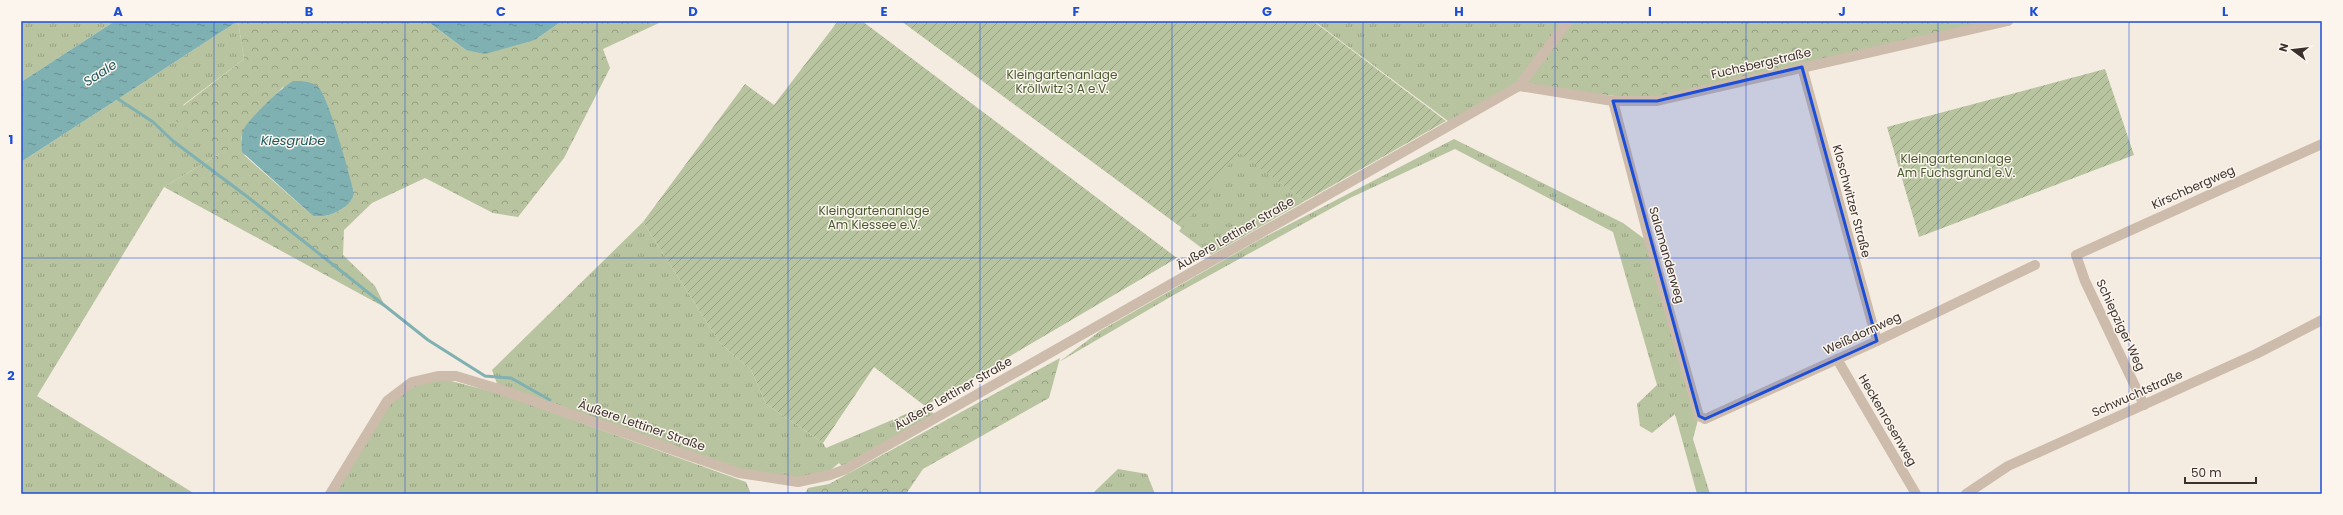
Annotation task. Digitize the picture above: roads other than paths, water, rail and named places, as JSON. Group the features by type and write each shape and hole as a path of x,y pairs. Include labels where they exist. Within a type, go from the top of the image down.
{"street":[{"name":"Äußere Lettiner Straße","path":"330,494 387,402 412,382 438,376 456,376 499,389 739,473 798,482 830,475 846,469 1519,86 1568,21"},
{"name":"Fuchsbergstraße","path":"1519,86 1613,101 1657,101 2008,21"},
{"name":"Kloschwitzer Straße","path":"1802,67 1877,341"},
{"name":"Salamanderweg","path":"1613,101 1650,243 1699,416"},
{"name":"Kirschbergweg","path":"2076,255 2322,144"},
{"name":"Schiepziger Weg","path":"2076,255 2085,280 2144,405"},
{"name":"Weißdornweg","path":"1699,416 1705,419 1877,341 2035,265"},
{"name":"Schwuchtstraße","path":"1966,494 2008,466 2291,338 2322,320"},
{"name":"Heckenrosenweg","path":"1837,359 1916,494"}],"water":[{"name":"Saale","path":"115,21 238,21 21,162 21,82"},
{"path":"427,21 562,21 535,40 485,54 466,50"},
{"name":"Kiesgrube","path":"293,81 311,83 317,86 322,92 338,135 354,192 353,198 349,203 338,211 325,216 313,216 242,152 242,136 245,127 254,115"}],"waterway":[{"path":"118,99 153,122 173,141 249,198 428,340 485,376 511,378 550,400"}],"park label":[{"name":"Kleingartenanlage Kröllwitz 3 A e.V.","path":"1062,81"},
{"name":"Kleingartenanlage Am Fuchsgrund e.V.","path":"1956,165"},
{"name":"Kleingartenanlage Am Kiessee e.V.","path":"874,217"}]}
